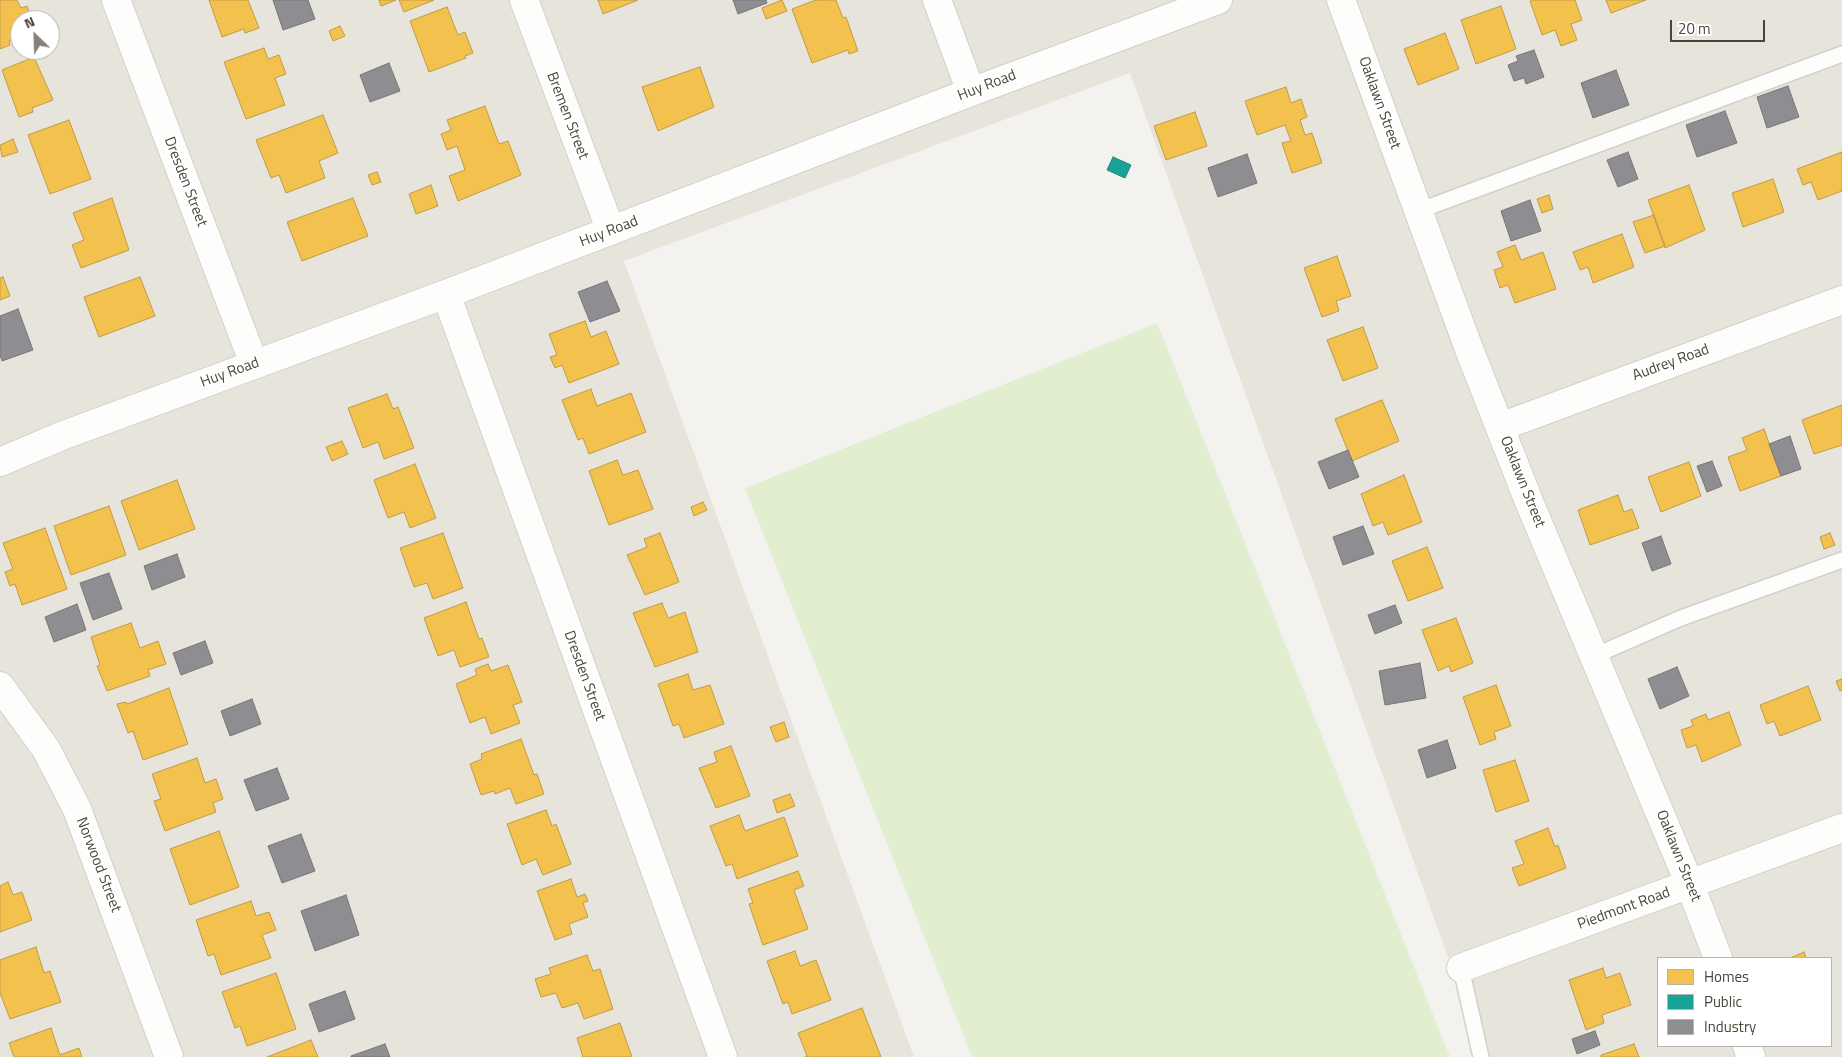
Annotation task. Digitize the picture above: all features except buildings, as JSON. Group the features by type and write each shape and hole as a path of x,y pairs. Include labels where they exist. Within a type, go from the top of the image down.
{"street":[{"name":"Dresden Street","path":"116,0 254,364"},
{"name":"Bremen Street","path":"524,0 611,231"},
{"path":"937,0 971,92"},
{"name":"Huy Road","path":"0,462 64,435 446,294 971,92 1177,7 1218,0"},
{"name":"Oaklawn Street","path":"1342,0 1418,212 1500,426 1690,885 1718,957"},
{"name":"Dresden Street","path":"446,294 723,1057"},
{"name":"Audrey Road","path":"1500,426 1842,300"},
{"name":"Norwood Street","path":"0,686 46,749 78,809 169,1057"},
{"name":"Piedmont Road","path":"1461,968 1842,828"}],"lane":[{"path":"1418,212 1842,54"},
{"path":"1594,656 1681,618 1842,560"},
{"path":"1461,968 1481,1057"}],"shaded area":[{"path":"0,0 1842,0 1842,1057 1484,1057 1130,73 624,261 914,1057 0,1057"}],"green space":[{"path":"1157,323 1450,1057 972,1057 745,488"}]}
